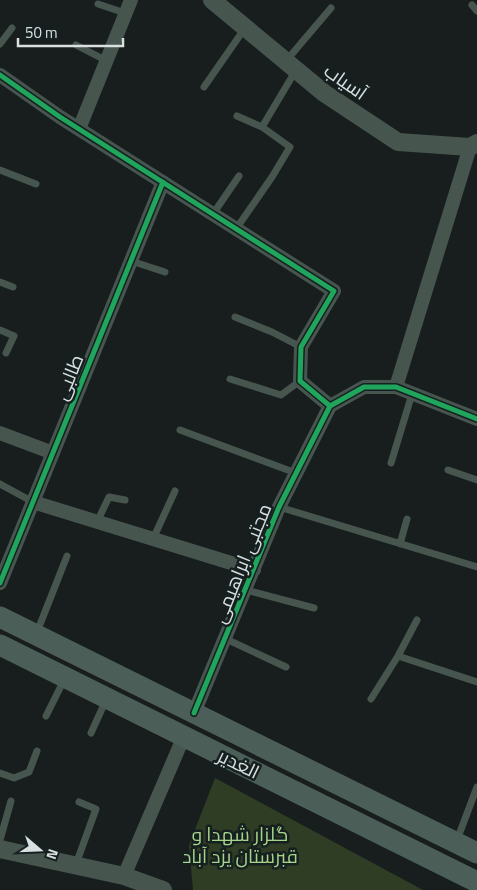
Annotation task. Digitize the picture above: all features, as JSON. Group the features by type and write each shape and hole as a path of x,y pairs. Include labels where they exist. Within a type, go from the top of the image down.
{"main road":[{"name":"الغدیر","path":"0,617 477,853"},
{"name":"الغدیر","path":"0,645 477,882"}],"street":[{"path":"79,130 131,0"},
{"name":"آسیاب","path":"212,0 324,93 398,142 474,145"},
{"path":"0,75 79,130 334,291 302,347 300,381 330,406 364,387 396,387 477,419"},
{"path":"396,387 474,145"},
{"name":"طالبی","path":"0,583 163,182"},
{"name":"مجتبی ابراهیمی","path":"194,713 279,507 330,406"},
{"path":"0,433 53,453"},
{"path":"33,502 254,570"},
{"path":"124,876 184,736"},
{"path":"0,849 75,867 124,876 163,890"}],"lane":[{"path":"98,4 125,14"},
{"path":"262,127 291,66 331,8"},
{"path":"0,44 12,28"},
{"path":"204,87 245,28"},
{"path":"76,45 107,61"},
{"path":"236,116 262,127 290,147 236,229"},
{"path":"0,170 36,184"},
{"path":"213,214 238,176"},
{"path":"131,261 165,272"},
{"path":"0,282 13,287"},
{"path":"235,317 302,347"},
{"path":"0,330 14,336 6,353"},
{"path":"230,379 281,395 300,381"},
{"path":"391,463 412,394"},
{"path":"180,430 296,473"},
{"path":"448,470 477,480"},
{"path":"0,484 33,502"},
{"path":"153,539 174,491"},
{"path":"97,522 109,497 125,500"},
{"path":"279,507 477,567"},
{"path":"400,544 407,519"},
{"path":"36,634 67,556"},
{"path":"246,590 314,608"},
{"path":"370,699 398,656 417,620"},
{"path":"226,639 286,667"},
{"path":"398,656 477,682"},
{"path":"46,716 65,677"},
{"path":"91,733 107,698"},
{"path":"0,772 14,778 29,772 37,751"},
{"path":"456,843 477,787"},
{"path":"0,840 11,801"},
{"path":"75,867 96,809 79,802"}],"green space":[{"name":"گلزار شهدا و قبرستان یزد آباد","path":"215,778 423,890 193,890 189,845"}],"cycle path":[{"path":"0,75 60,117 334,291 301,347 300,381 330,406"},
{"path":"0,583 163,182"},
{"path":"194,713 279,507 330,406 364,387 396,387 477,419"}]}
